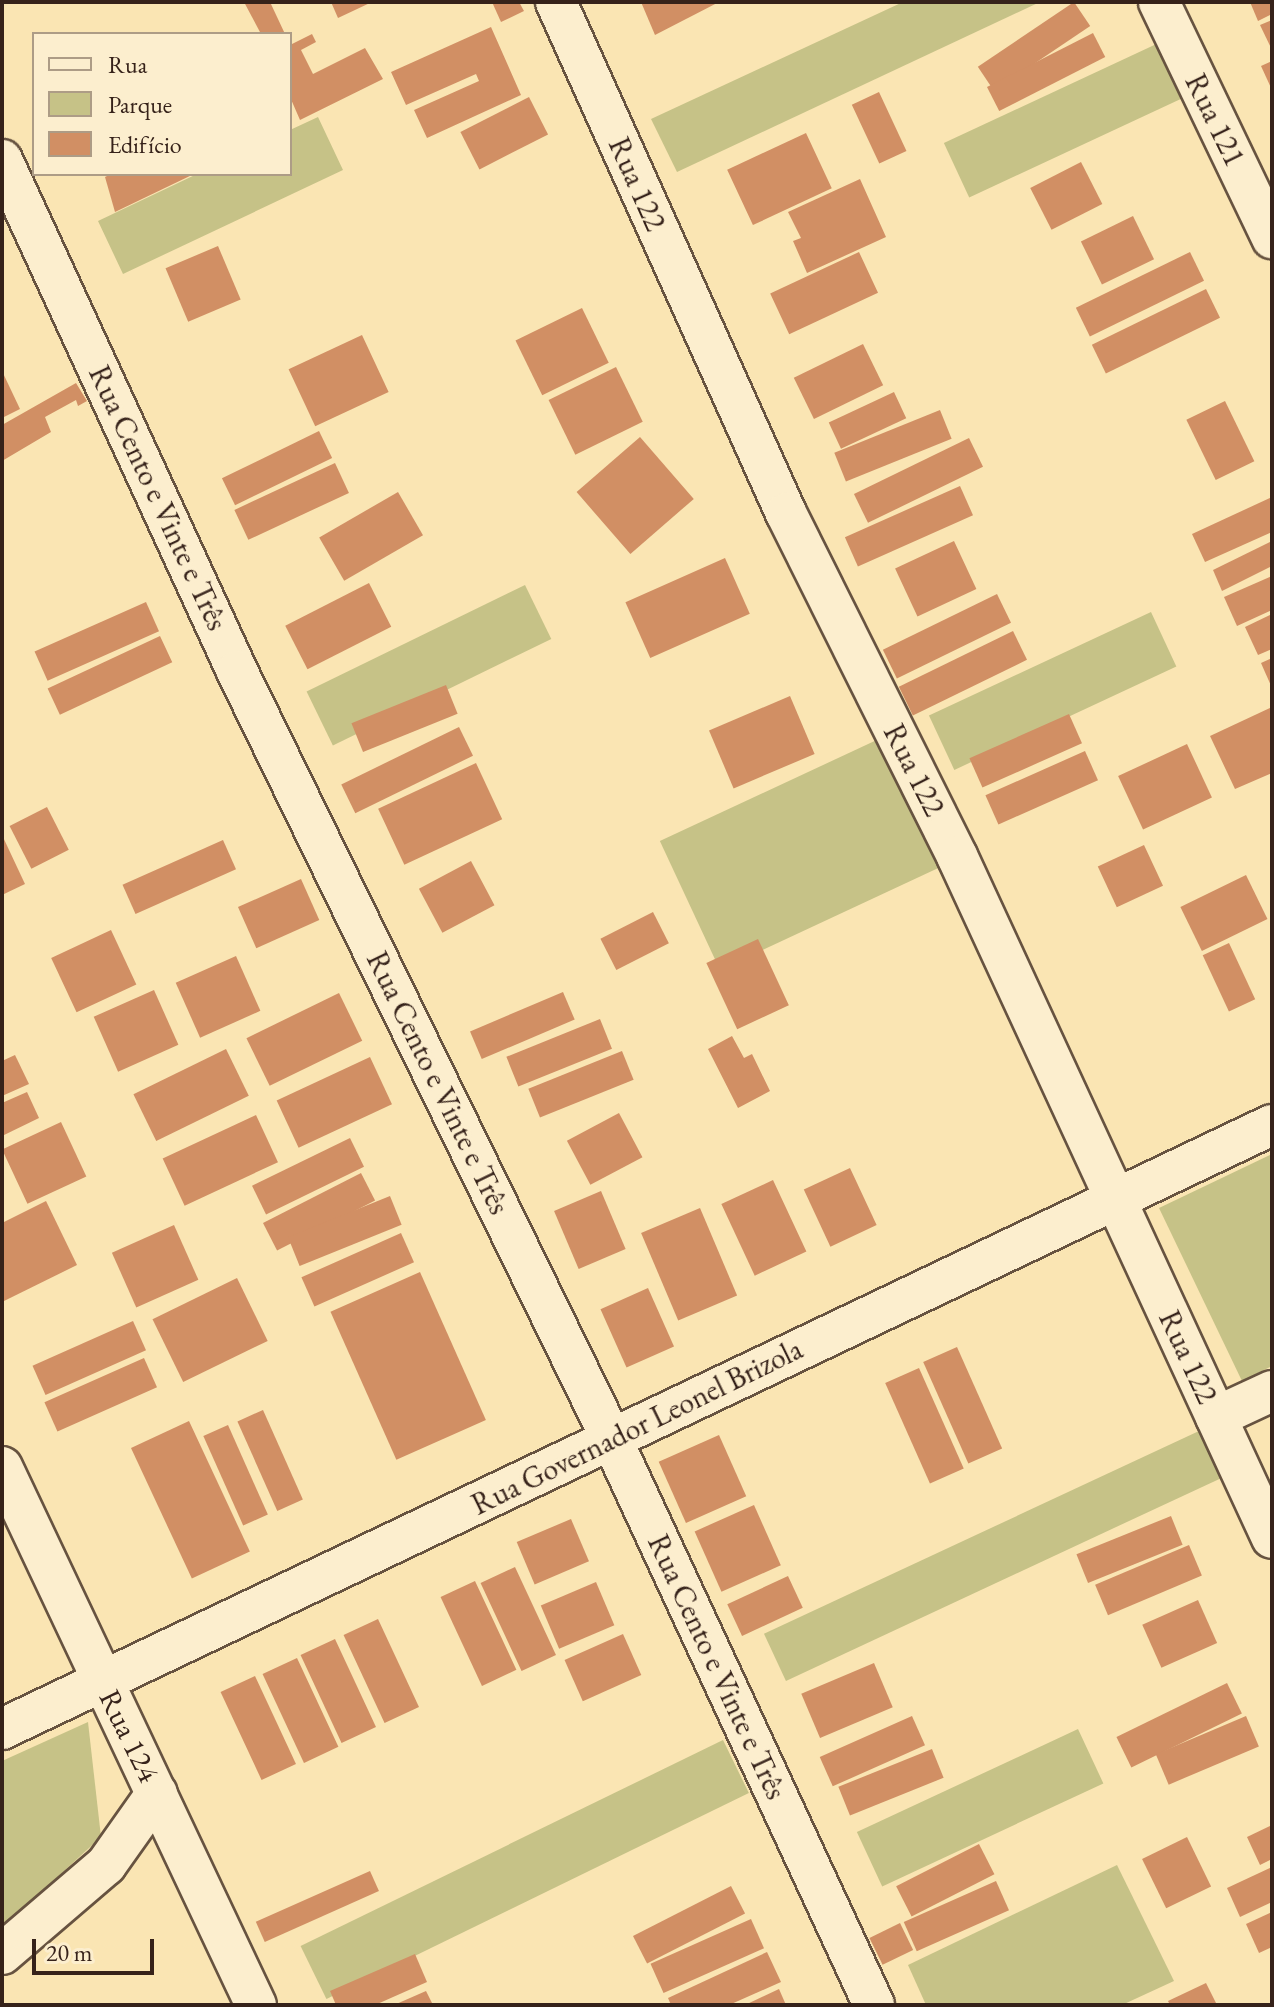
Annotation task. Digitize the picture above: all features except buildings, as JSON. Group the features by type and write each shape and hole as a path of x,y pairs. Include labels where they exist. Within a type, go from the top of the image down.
{"street":[{"name":"Rua 122","path":"556,2 786,513 957,856 1272,1538"},
{"name":"Rua 121","path":"1159,2 1272,238"},
{"name":"Rua Cento e Vinte e Três","path":"2,160 237,671 612,1440 874,2005"},
{"name":"Rua Governador Leonel Brizola","path":"2,1729 1272,1125"},
{"path":"1216,1417 1272,1391"},
{"name":"Rua 124","path":"2,1467 256,2005"},
{"path":"2,1954 106,1865 157,1793"}],"green space":[{"path":"903,2 1040,2 677,172 651,119"},
{"path":"1165,40 1190,94 969,197 944,143"},
{"path":"318,117 343,170 123,274 98,221 193,176 292,176 292,129"},
{"path":"525,585 551,639 333,745 307,692"},
{"path":"1151,612 1176,666 954,770 929,716"},
{"path":"881,738 941,867 720,970 660,841"},
{"path":"1272,1154 1272,1366 1242,1381 1159,1208"},
{"path":"1199,1431 1221,1478 786,1681 764,1634"},
{"path":"88,1722 101,1837 2,1928 2,1761"},
{"path":"1078,1729 1103,1783 882,1886 857,1832"},
{"path":"723,1740 749,1793 326,1999 301,1946"},
{"path":"1117,1865 1174,1981 1122,2005 926,2005 908,1965"}]}
